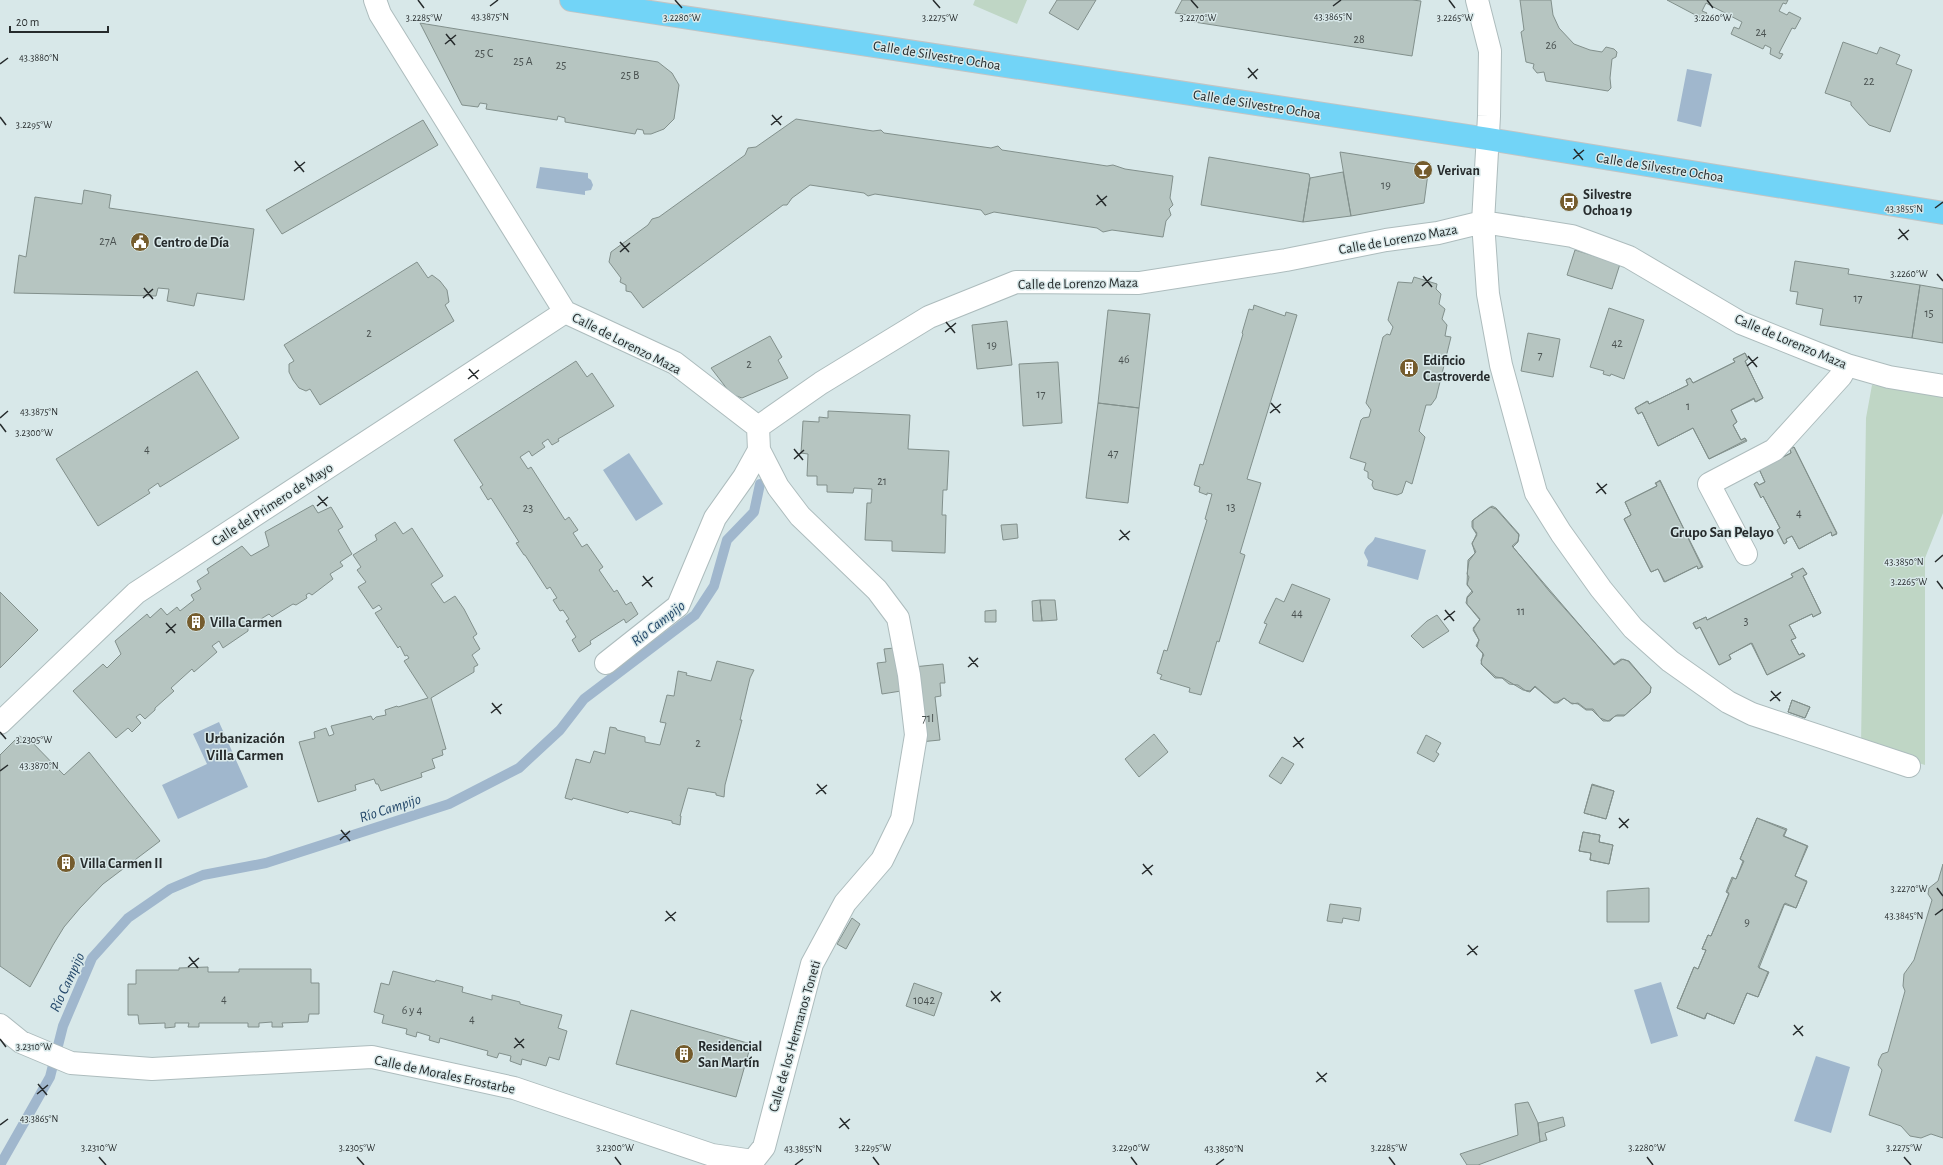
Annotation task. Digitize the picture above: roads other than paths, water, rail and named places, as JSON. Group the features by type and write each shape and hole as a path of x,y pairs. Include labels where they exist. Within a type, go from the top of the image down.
{"highway":[{"name":"Calle de Silvestre Ochoa","path":"570,0 1488,139 1943,212"}],"street":[{"name":"Calle de Lorenzo Maza","path":"375,0 380,14 565,312 675,363 758,427 821,383 929,317 1016,282 1139,283 1286,260 1386,240 1438,233 1483,222 1572,236 1629,257 1741,323 1848,365 1889,377 1943,386"},
{"path":"1477,0 1490,51 1488,139 1483,222 1488,294 1501,365 1536,492 1561,533 1601,589 1633,628 1670,661 1728,702 1752,714 1909,766"},
{"name":"Calle del Primero de Mayo","path":"0,723 136,593 565,312"},
{"path":"1746,554 1709,484 1774,450 1841,376 1848,365"},
{"name":"Calle de los Hermanos Toneti","path":"758,427 759,450 778,487 800,516 877,590 898,618 909,675 916,734 902,819 882,860 845,903 812,964 764,1147"},
{"path":"606,663 678,606 715,518 744,478 759,450"},
{"name":"Calle de Morales Erostarbe","path":"0,1025 21,1042 71,1063 152,1069 372,1057 514,1088 712,1155 753,1161 764,1147"}],"water":[{"path":"1687,69 1712,74 1701,127 1677,121"},
{"path":"540,167 588,173 588,178 591,180 593,185 591,190 585,191 585,195 536,188"},
{"path":"629,453 663,504 636,521 603,470"},
{"path":"1375,537 1426,550 1418,580 1367,566 1368,561 1364,553"},
{"path":"219,722 248,787 178,819 162,785 207,764 193,734"},
{"path":"1661,982 1678,1036 1651,1044 1634,990"},
{"path":"1816,1056 1850,1067 1831,1133 1794,1121"}],"waterway":[{"name":"Río Campijo","path":"0,1165 50,1077 63,1026 92,958 128,918 170,889 203,875 266,863 449,804 519,768 560,730 584,699 695,615 714,586 727,540 754,512 760,484"}],"place":[{"name":"Verivan","path":"1423,170"},
{"name":"Silvestre Ochoa 19","path":"1569,202"},
{"name":"Centro de Día","path":"140,242"},
{"name":"Edificio Castroverde","path":"1409,368"},
{"name":"Villa Carmen","path":"196,622"},
{"name":"Villa Carmen II","path":"66,863"},
{"name":"Residencial San Martín","path":"684,1054"}],"district":[{"name":"Grupo San Pelayo","path":"1722,532"},
{"name":"Urbanización Villa Carmen","path":"245,746"}]}
